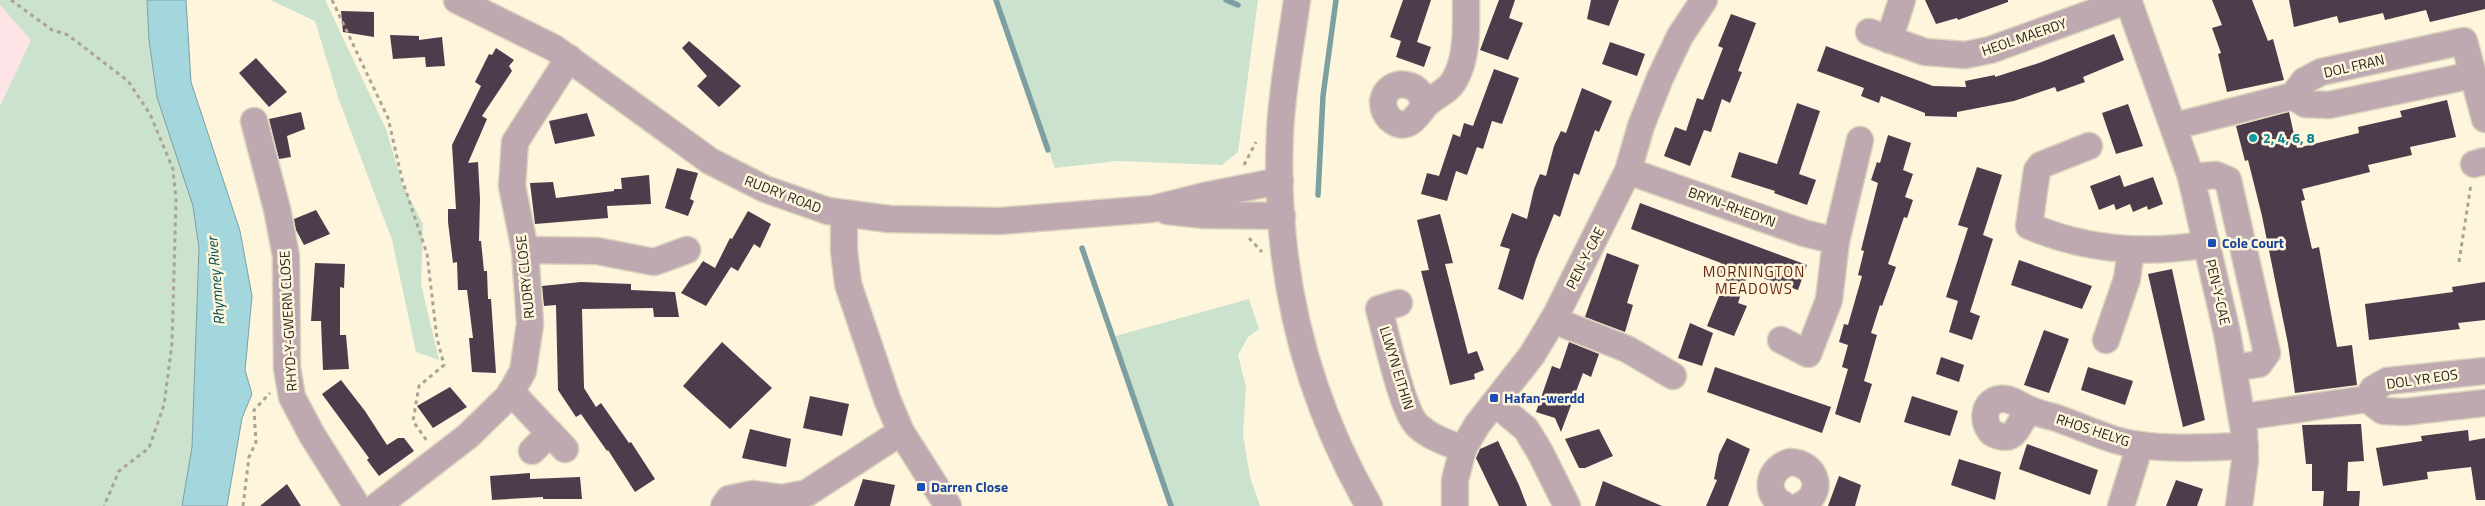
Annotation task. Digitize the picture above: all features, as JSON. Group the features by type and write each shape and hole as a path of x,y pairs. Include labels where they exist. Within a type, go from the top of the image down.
{"street":[{"name":"RUDRY ROAD","path":"457,0 498,18 569,58 710,161 740,177 788,198 844,214 889,219 958,222 1152,209"},
{"path":"1297,0 1282,105 1280,181 1290,294 1305,360 1336,442 1369,506"},
{"path":"1422,108 1446,91 1455,80 1462,57 1466,0"},
{"name":"PEN-Y-CAE","path":"1455,506 1455,480 1463,449 1477,425 1532,355 1553,320 1628,171 1660,78 1680,36 1704,0"},
{"name":"HEOL MAERDY","path":"1902,0 1879,36 1925,52 1953,55 1977,53 2128,0"},
{"name":"PEN-Y-CAE","path":"2128,0 2175,126 2191,177 2207,244 2243,417 2245,446 2239,506"},
{"name":"DOL FRAN","path":"2293,96 2304,81 2321,72 2464,41 2485,119"},
{"name":"RUDRY CLOSE","path":"377,506 468,436 512,392 523,371 530,324 525,250 512,186 515,142 569,58"},
{"path":"2175,126 2293,96 2305,104 2328,105 2473,75"},
{"name":"RHYD-Y-GWERN CLOSE","path":"254,121 286,256 287,368 292,397 312,435 357,506"},
{"path":"1781,340 1808,354 1829,300 1836,241 1860,140"},
{"path":"2089,146 2041,164 2037,170 2029,226 2077,242 2131,250 2176,249 2207,244"},
{"name":"BRYN-RHEDYN","path":"1628,171 1804,233 1836,241"},
{"path":"2191,177 2216,175 2228,180 2265,343 2267,353 2259,364 2234,368"},
{"path":"1152,209 1204,196 1280,181"},
{"path":"1152,209 1204,215 1282,216"},
{"path":"844,214 844,251 848,284 887,399 901,432 948,506"},
{"path":"525,250 598,251 654,262 673,257 687,250"},
{"path":"2106,340 2127,279 2131,250"},
{"name":"LLWYN EITHIN","path":"1400,303 1379,309 1407,409 1417,426 1435,438 1463,449"},
{"path":"1553,320 1627,349 1673,376"},
{"name":"DOL YR EOS","path":"2485,371 2387,381 2373,389 2367,399 2383,411 2404,412 2485,403"},
{"path":"512,392 558,441 532,451"},
{"path":"2243,417 2367,399"},
{"path":"1495,403 1526,429 1540,452 1567,506"},
{"name":"RHOS HELYG","path":"2032,411 2123,442 2140,445 2245,446"},
{"path":"724,506 729,499 753,494 782,498 807,493 901,432"},
{"path":"2121,506 2140,445"},
{"path":"1786,506 1774,498 1770,483 1776,469 1790,462 1804,465 1814,476 1815,490 1812,497 1800,506"}],"path":[{"path":"10,0 52,30 68,35 128,81 150,114 172,169 176,200 172,344 164,405 149,448 119,471 104,506"},
{"path":"332,0 388,118 402,179 427,254 438,338 444,365 419,386 413,421 440,458"},
{"path":"2459,262 2480,163"},
{"path":"243,506 249,457 256,442 254,410 266,395 290,385"}],"shaded area":[{"path":"0,5 31,40 0,106"}],"green space":[{"path":"0,0 147,0 149,40 157,97 193,206 199,248 192,447 182,506 0,506 0,106 31,40 0,5"},
{"path":"270,0 325,0 386,129 403,186 423,224 421,284 439,360 416,352 392,240 338,97 315,21"},
{"path":"996,0 1258,0 1238,152 1222,165 1117,161 1055,168"},
{"path":"1249,299 1259,329 1248,337 1238,355 1246,387 1243,435 1250,477 1260,506 1171,506 1112,337"}],"water":[{"name":"Rhymney River","path":"147,0 186,0 191,82 240,231 252,296 245,370 252,394 242,418 227,506 182,506 192,447 199,248 193,206 157,97 149,40"}],"building":[{"path":"1403,0 1431,0 1417,42 1431,47 1424,67 1396,57 1401,41 1390,37"},
{"path":"1499,0 1515,0 1509,18 1523,23 1508,60 1480,50"},
{"path":"1591,0 1619,0 1609,26 1587,19"},
{"path":"1925,0 2008,0 2008,2 1958,20 1957,18 1936,24"},
{"path":"2212,0 2252,0 2268,41 2273,39 2284,80 2227,92 2218,54 2221,53 2212,28 2222,25"},
{"path":"2289,0 2485,0 2485,9 2430,22 2426,10 2385,20 2383,13 2339,23 2337,16 2294,27"},
{"path":"341,11 374,12 374,37 343,32"},
{"path":"1731,14 1756,23 1738,71 1742,72 1730,103 1722,99 1711,132 1704,130 1690,166 1664,156 1675,127 1686,131 1697,98 1703,100 1723,48 1718,46"},
{"path":"2114,34 2124,60 2083,77 2085,82 2057,92 2055,87 2014,101 1957,112 1957,117 1925,116 1925,113 1881,96 1879,103 1861,96 1864,88 1817,71 1826,46 1933,86 1966,87 1965,81 1995,75 1995,77 2039,63"},
{"path":"390,35 419,36 419,40 442,37 445,66 426,67 425,57 393,59"},
{"path":"689,41 741,86 719,107 697,86 707,76 682,48"},
{"path":"1610,42 1645,54 1637,76 1602,64"},
{"path":"496,48 514,60 509,66 512,71 482,116 487,119 468,163 478,162 480,199 479,241 481,241 484,271 487,271 488,299 491,299 496,373 472,372 469,338 473,338 467,290 458,290 457,262 453,263 448,209 456,209 452,145 481,86 475,82 489,54 492,55"},
{"path":"256,58 287,92 269,107 239,73"},
{"path":"1494,69 1519,78 1502,124 1492,121 1483,149 1477,147 1467,175 1456,171 1447,201 1421,194 1427,173 1439,176 1453,134 1460,137 1464,123 1473,126"},
{"path":"1582,88 1612,101 1599,132 1595,130 1579,175 1574,173 1560,217 1554,214 1536,259 1523,300 1498,289 1510,249 1500,246 1512,213 1527,219 1534,189 1540,174 1546,176 1554,146 1561,131 1566,133"},
{"path":"2447,100 2456,137 2410,147 2412,155 2368,165 2370,172 2302,189 2305,200 2301,201 2312,249 2319,247 2337,347 2352,345 2357,385 2295,393 2288,344 2262,216 2248,160 2245,161 2236,126 2289,112 2297,148 2359,133 2358,127 2402,117 2400,111"},
{"path":"1797,103 1820,111 1799,174 1816,180 1807,205 1774,193 1775,191 1731,177 1739,152 1777,164"},
{"path":"2128,104 2143,146 2116,154 2102,113"},
{"path":"301,112 305,129 287,136 291,157 279,159 269,119"},
{"path":"587,113 595,136 555,144 549,121"},
{"path":"1888,135 1911,143 1903,170 1913,174 1905,197 1913,200 1907,218 1904,217 1888,264 1896,267 1882,306 1880,305 1871,333 1877,335 1864,381 1872,384 1860,423 1835,414 1848,369 1842,367 1848,345 1839,342 1844,324 1848,325 1862,276 1858,275 1864,251 1861,250 1878,183 1871,180 1877,162 1880,163"},
{"path":"1977,167 2002,175 1983,235 1993,239 1970,312 1980,316 1972,340 1949,332 1958,301 1946,297 1968,228 1958,225"},
{"path":"677,168 698,173 690,199 694,201 688,216 665,208"},
{"path":"649,175 651,204 607,206 608,218 535,224 530,183 553,182 556,198 614,191 614,189 622,189 621,178"},
{"path":"2120,175 2124,187 2153,177 2163,204 2148,210 2147,206 2133,212 2130,204 2116,210 2114,204 2099,210 2090,186"},
{"path":"1640,203 1807,265 1798,290 1748,273 1738,303 1747,306 1734,336 1707,326 1727,277 1717,274 1721,263 1631,229"},
{"path":"316,210 330,234 304,245 296,230 294,219"},
{"path":"748,211 771,224 760,248 754,244 738,271 731,267 706,306 681,293 703,261 715,268 730,238 732,239"},
{"path":"1440,214 1453,263 1445,264 1468,354 1477,351 1484,370 1474,374 1475,379 1450,385 1421,271 1429,270 1417,220"},
{"path":"1607,253 1639,265 1627,303 1633,305 1625,332 1585,317"},
{"path":"2019,260 2092,286 2082,309 2011,285"},
{"path":"315,263 345,264 344,288 340,287 340,335 346,335 349,369 323,370 321,321 311,321"},
{"path":"2172,269 2205,420 2183,427 2148,274"},
{"path":"581,282 631,284 631,290 675,292 679,317 654,317 653,308 582,309 584,388 596,407 601,403 629,443 631,442 655,479 635,492 608,450 581,414 576,417 558,390 556,305 544,306 542,286"},
{"path":"2485,282 2485,320 2458,323 2460,329 2369,340 2365,304 2453,292 2452,287"},
{"path":"1690,323 1713,333 1702,366 1678,358"},
{"path":"2044,330 2069,339 2049,393 2024,385"},
{"path":"722,342 772,388 730,429 683,386"},
{"path":"1569,342 1599,354 1591,377 1583,373 1561,432 1555,418 1536,412 1552,366 1560,369"},
{"path":"1941,357 1964,365 1959,382 1936,374"},
{"path":"1715,367 1831,407 1822,433 1707,392"},
{"path":"2088,367 2133,381 2125,405 2081,390"},
{"path":"341,380 365,411 387,445 398,438 404,438 414,451 379,476 367,460 369,458 322,394"},
{"path":"450,387 467,407 433,428 417,406"},
{"path":"810,396 849,404 842,436 803,428"},
{"path":"1912,396 1958,411 1950,436 1904,422"},
{"path":"2361,424 2364,461 2348,462 2347,491 2360,491 2359,506 2323,506 2324,491 2312,491 2312,464 2306,464 2302,425"},
{"path":"750,429 791,439 786,467 742,458"},
{"path":"1599,429 1613,456 1585,468 1579,468 1565,439"},
{"path":"2468,430 2469,441 2485,438 2485,500 2476,500 2471,467 2427,472 2428,479 2383,486 2376,448 2422,441 2421,436"},
{"path":"1727,438 1750,449 1728,506 1706,506 1717,480 1714,479 1719,454"},
{"path":"1498,441 1527,506 1499,506 1476,458 1480,449"},
{"path":"2027,444 2098,470 2090,495 2019,469"},
{"path":"1959,459 2001,472 1995,500 1951,485"},
{"path":"530,473 530,479 580,477 582,499 543,499 543,497 492,500 490,476"},
{"path":"1839,476 1861,485 1855,506 1828,506"},
{"path":"863,479 895,485 890,506 854,506"},
{"path":"2176,480 2203,489 2197,506 2166,506"},
{"path":"1603,481 1662,506 1595,506"},
{"path":"287,484 301,506 260,506"}],"waterway":[{"path":"996,0 1048,150"},
{"path":"1226,0 1238,5"},
{"path":"1318,195 1323,96 1336,0"},
{"path":"1082,248 1171,506"}],"place":[{"name":"2, 4, 6, 8","path":"2253,138"},
{"name":"Cole Court","path":"2212,243"},
{"name":"Hafan-werdd","path":"1494,398"},
{"name":"Darren Close","path":"921,487"}],"district":[{"name":"MORNINGTON MEADOWS","path":"1754,280"}]}
